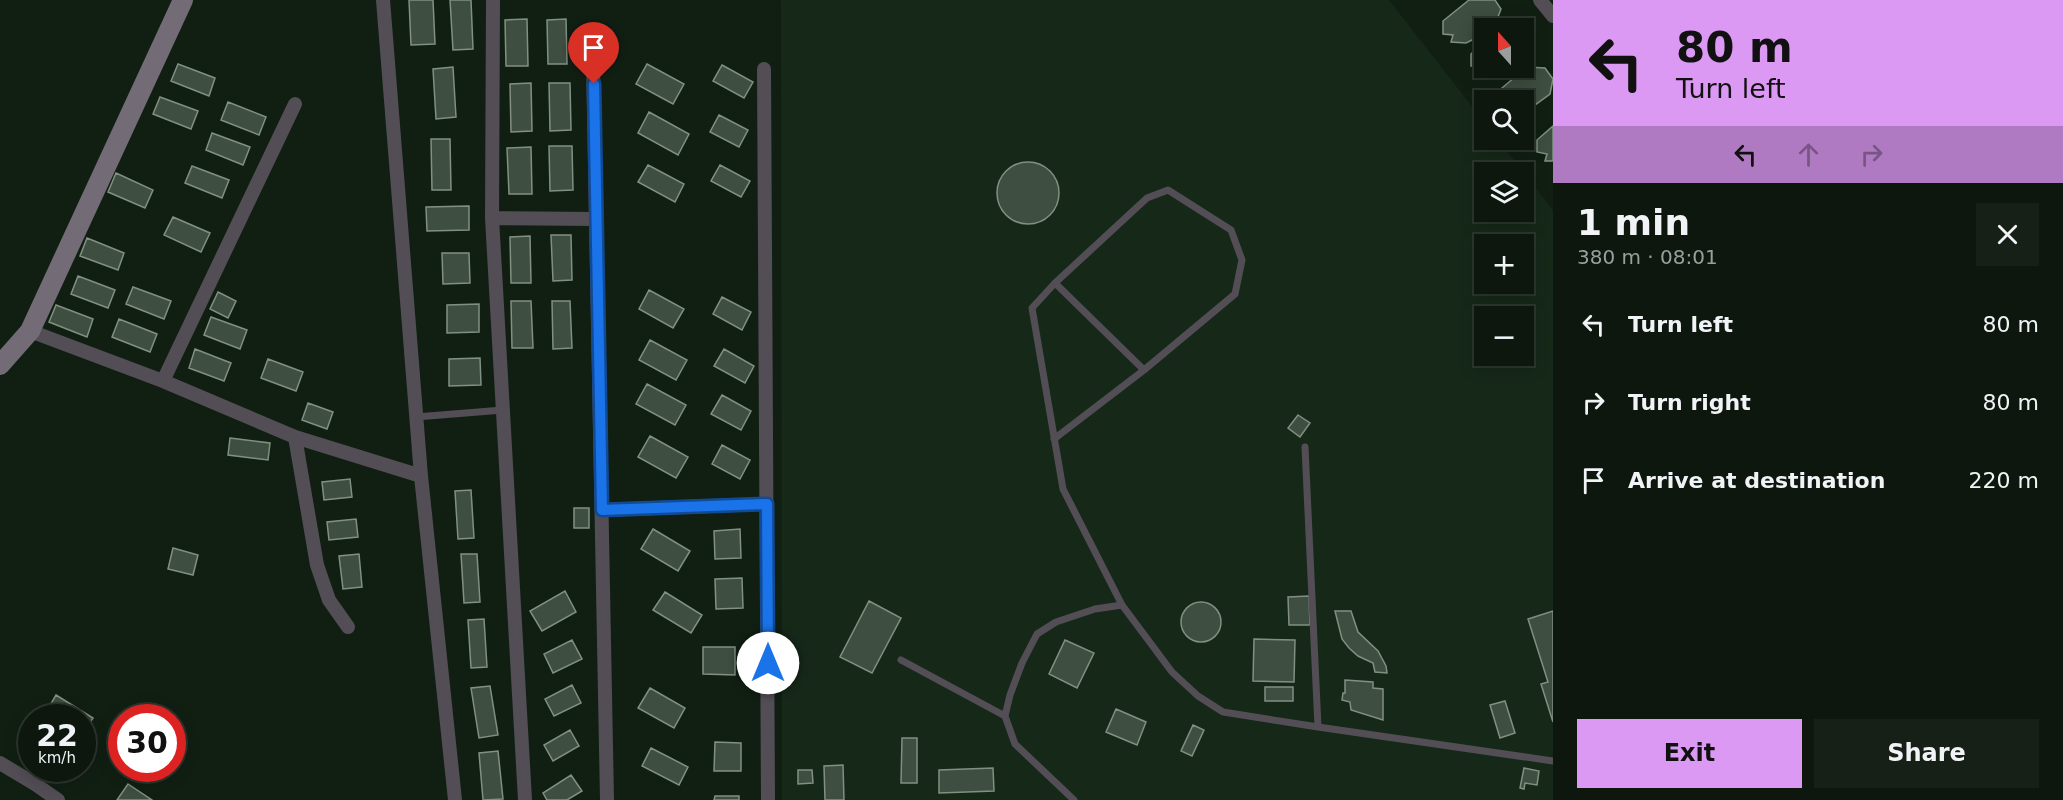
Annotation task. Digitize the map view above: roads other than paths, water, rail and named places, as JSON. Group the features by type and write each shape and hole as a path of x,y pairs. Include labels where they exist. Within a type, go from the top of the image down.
{"street":[{"path":"0,365 30,331 183,0"},
{"path":"383,0 421,476 455,800"},
{"path":"493,0 492,218 525,800"},
{"path":"1540,0 1553,16"},
{"path":"593,61 607,800"},
{"path":"764,69 768,800"},
{"path":"163,381 295,104"},
{"path":"492,218 596,219"},
{"path":"30,331 163,381 295,437 421,476"},
{"path":"295,437 317,565 328,600 348,627"},
{"path":"602,510 767,504"},
{"path":"0,763 58,800"}],"lane":[{"path":"1054,439 1144,370 1235,294 1242,260 1231,230 1168,190 1147,198 1032,308 1054,439 1063,489 1122,605 1172,672 1198,696 1223,711 1553,761"},
{"path":"1056,283 1144,370"},
{"path":"416,417 503,410"},
{"path":"1305,447 1317,727"},
{"path":"1074,800 1015,744 1005,716 1010,695 1022,663 1038,634 1056,622 1095,609 1122,605"},
{"path":"901,660 1005,716"}]}
